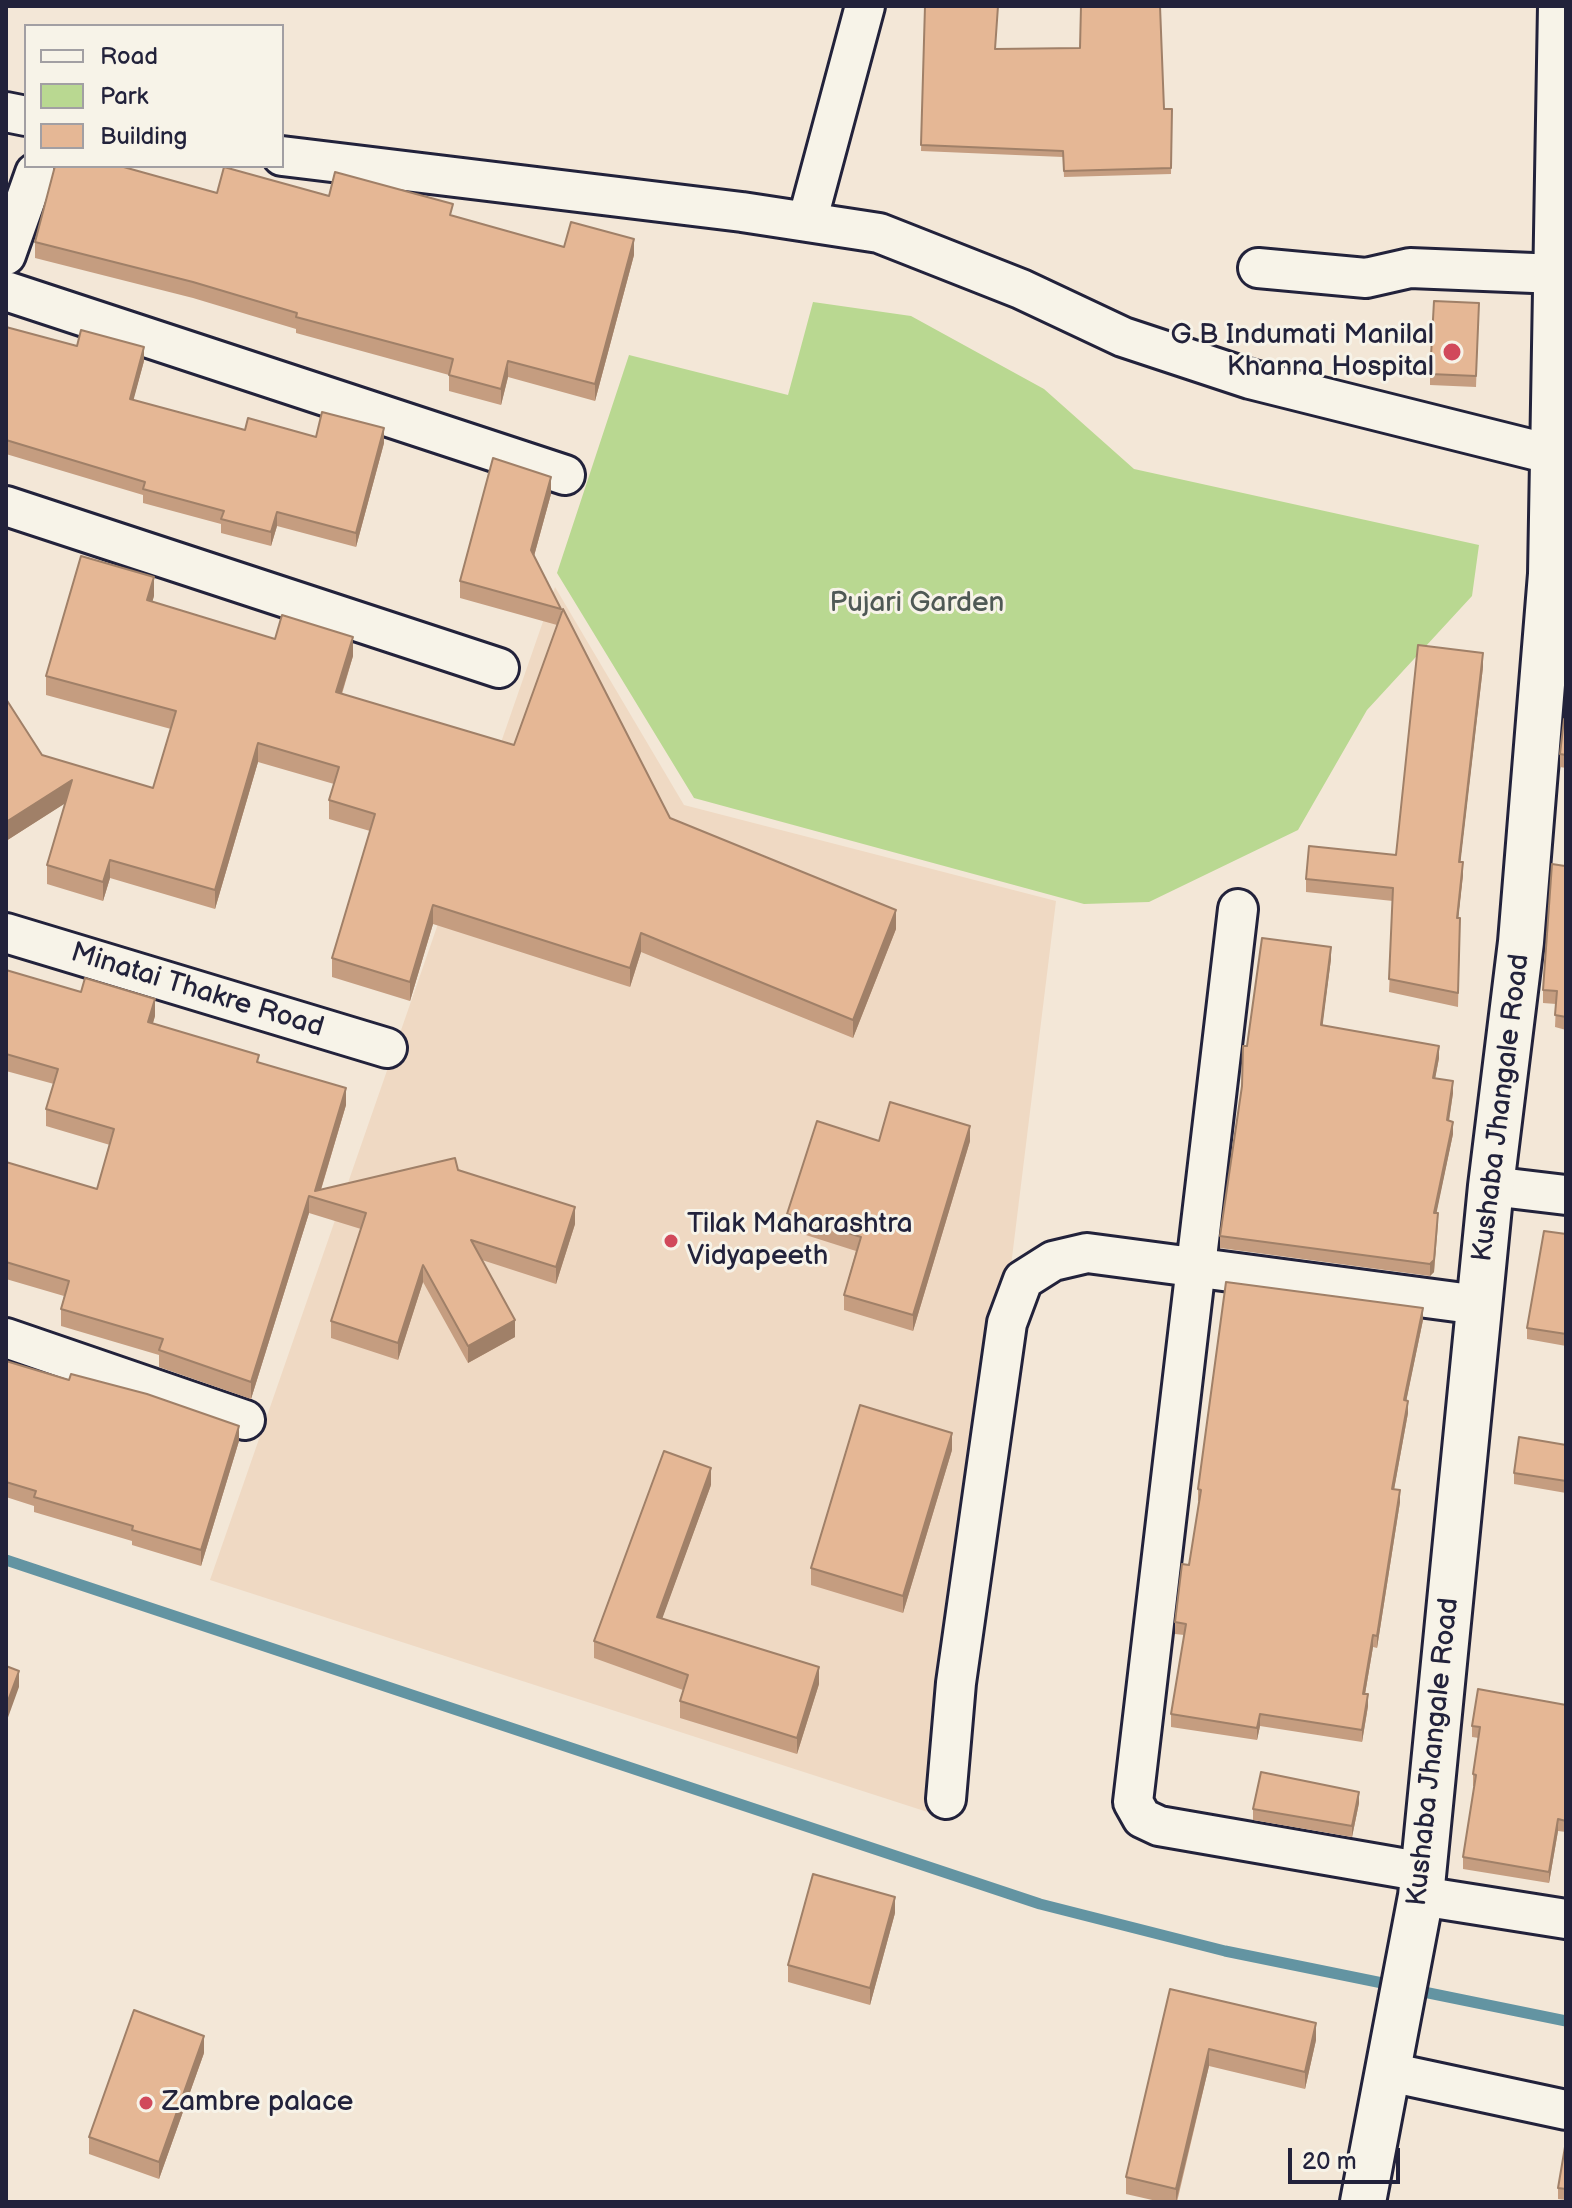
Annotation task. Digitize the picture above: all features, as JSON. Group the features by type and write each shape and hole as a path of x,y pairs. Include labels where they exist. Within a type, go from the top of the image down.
{"street":[{"path":"807,222 865,6"},
{"name":"Kushaba Jhangale Road","path":"1363,2202 1420,1898 1491,1186 1521,942 1561,457 1558,274 1561,6"},
{"path":"284,156 879,233 1021,289 1123,337 1250,379 1561,457"},
{"path":"6,255 35,173"},
{"path":"1258,268 1366,278 1410,268 1558,274"},
{"path":"6,291 565,475"},
{"path":"6,506 499,668"},
{"path":"1238,909 1133,1802 1142,1818 1159,1826 1420,1898 1566,1919"},
{"name":"Minatai Thakre Road","path":"6,933 387,1048"},
{"path":"1491,1186 1566,1195"},
{"path":"946,1799 956,1683 1007,1323 1023,1280 1053,1261 1087,1253 1479,1305"},
{"path":"6,1338 245,1420"},
{"path":"1392,2055 1566,2110"}],"shaded area":[{"name":"Tilak Maharashtra Vidyapeeth","path":"555,587 684,805 1056,901 943,1817 210,1580"}],"green space":[{"name":"Pujari Garden","path":"813,302 911,316 1044,389 1134,469 1479,545 1472,596 1367,710 1298,830 1149,902 1084,904 694,798 557,573 629,355 788,395"}],"building":[{"path":"925,6 998,6 995,49 1080,48 1081,6 1160,6 1164,109 1172,109 1171,168 1064,171 1063,151 921,145"},
{"path":"54,168 127,168 217,193 224,168 228,168 329,196 335,172 453,204 450,215 564,247 571,222 634,239 595,384 508,361 501,389 449,375 453,359 296,317 297,313 193,282 35,242"},
{"path":"1434,301 1479,303 1476,376 1430,374"},
{"path":"6,327 77,346 81,330 144,347 130,399 245,430 248,418 316,437 322,412 384,428 356,533 277,512 271,532 221,519 224,511 143,489 145,482 6,440"},
{"path":"493,458 551,477 531,550 561,609 460,581"},
{"path":"81,556 154,577 147,600 275,639 282,615 353,637 336,692 514,745 563,609 670,818 896,910 853,1020 641,933 630,968 433,905 410,982 332,958 375,814 329,800 339,767 258,743 215,890 110,860 103,882 47,865 72,780 6,822 6,699 42,755 153,788 176,711 46,676"},
{"path":"1418,645 1483,653 1459,862 1463,862 1457,918 1460,918 1458,993 1389,979 1393,888 1306,879 1309,846 1396,855"},
{"path":"1566,719 1566,755 1560,754"},
{"path":"1566,858 1566,1017 1555,1015 1557,991 1543,990 1552,864 1565,866"},
{"path":"1262,938 1331,947 1321,1025 1439,1046 1433,1078 1453,1081 1447,1120 1453,1122 1434,1213 1438,1213 1434,1260 1430,1264 1220,1236 1242,1086 1243,1046 1247,1046"},
{"path":"6,970 81,992 85,978 155,999 148,1022 259,1055 257,1062 346,1088 315,1191 455,1158 458,1170 575,1207 556,1267 471,1240 515,1320 468,1346 423,1265 398,1343 331,1321 366,1213 309,1196 251,1382 159,1350 163,1339 61,1309 69,1281 6,1262 6,1162 97,1189 114,1129 46,1109 58,1069 6,1054"},
{"path":"890,1102 970,1126 913,1315 844,1295 861,1237 787,1214 817,1121 879,1141"},
{"path":"1544,1231 1566,1234 1566,1334 1527,1328"},
{"path":"1226,1282 1423,1308 1404,1400 1408,1401 1392,1489 1400,1490 1377,1636 1373,1635 1363,1694 1368,1694 1362,1730 1260,1714 1257,1728 1171,1714 1186,1624 1175,1622 1182,1564 1189,1565 1201,1490 1198,1489"},
{"path":"6,1361 69,1380 71,1374 147,1394 239,1426 201,1550 34,1497 36,1491 6,1482"},
{"path":"860,1405 952,1433 903,1596 811,1568"},
{"path":"1519,1437 1566,1445 1566,1481 1514,1473"},
{"path":"664,1451 711,1468 657,1617 819,1667 797,1738 680,1701 688,1675 594,1641"},
{"path":"6,1666 19,1671 6,1706"},
{"path":"1478,1689 1566,1705 1566,1821 1558,1819 1549,1872 1463,1857 1476,1775 1473,1774 1480,1727 1472,1726"},
{"path":"1261,1772 1359,1792 1352,1826 1253,1809"},
{"path":"813,1874 895,1897 870,1988 788,1965"},
{"path":"1170,1989 1316,2023 1305,2072 1209,2049 1176,2189 1126,2177"},
{"name":"Zambre palace","path":"134,2010 204,2036 159,2162 89,2137"},
{"path":"1566,2141 1566,2189 1558,2188"}],"waterway":[{"path":"6,1560 1040,1904 1225,1951 1397,1986"},
{"path":"1414,1990 1566,2021"}],"place":[{"name":"G B Indumati Manilal Khanna Hospital","path":"1452,352"},
{"name":"Tilak Maharashtra Vidyapeeth","path":"671,1241"},
{"name":"Zambre palace","path":"146,2103"}]}
